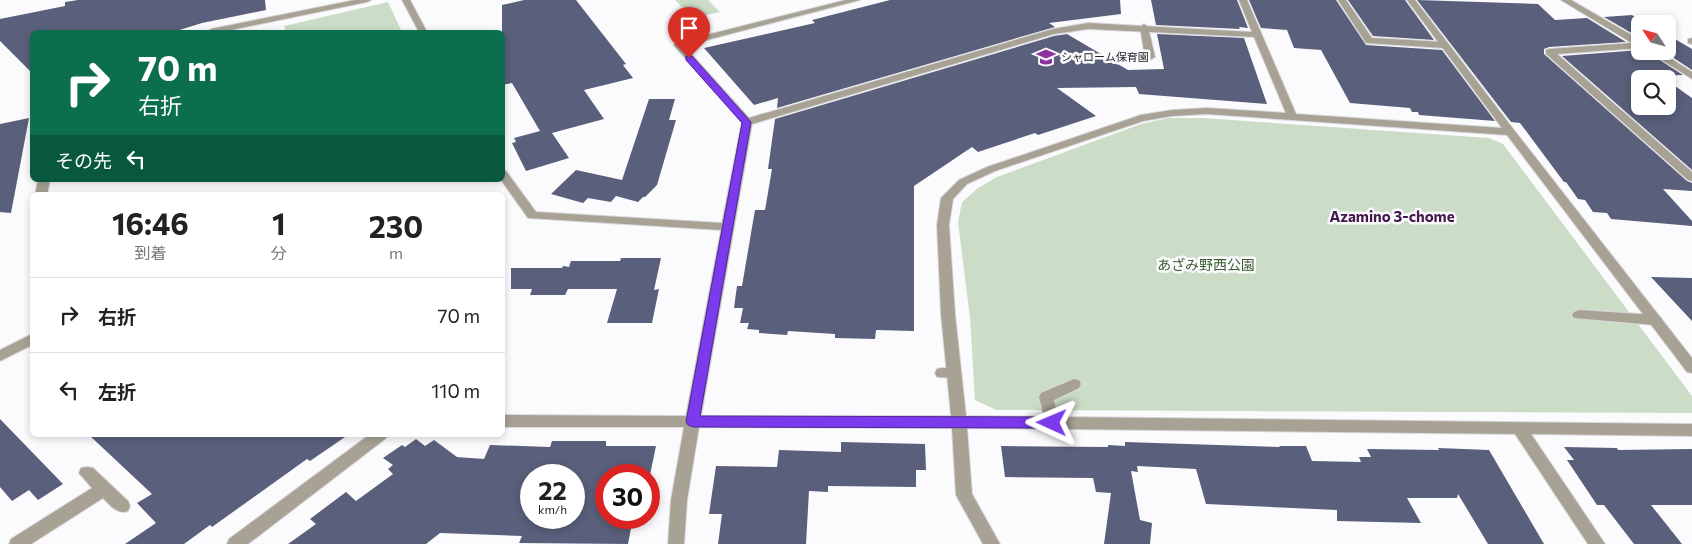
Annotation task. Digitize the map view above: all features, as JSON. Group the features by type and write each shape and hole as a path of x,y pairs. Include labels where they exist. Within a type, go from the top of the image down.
{"street":[{"path":"221,30 367,0"},
{"path":"406,0 422,30"},
{"path":"747,122 678,45 856,0"},
{"path":"1243,0 1293,118"},
{"path":"1342,0 1370,40 1444,45"},
{"path":"1411,0 1692,368"},
{"path":"1565,0 1631,40"},
{"path":"747,122 1053,32 1088,26 1144,27 1258,35"},
{"path":"1144,27 1150,57"},
{"path":"1631,46 1549,52 1692,178"},
{"path":"1666,60 1692,76"},
{"path":"992,544 964,495 959,422 948,373 948,314 943,225 947,198 963,182 991,169 1141,118 1172,113 1207,111 1510,132"},
{"path":"676,544 679,500 726,226 747,122"},
{"path":"505,177 532,216 726,226"},
{"path":"1579,315 1655,320"},
{"path":"0,356 30,340"},
{"path":"1052,423 1046,397 1074,384"},
{"path":"505,421 959,422 1692,430"},
{"path":"1519,428 1597,544"},
{"path":"235,544 377,437"},
{"path":"87,474 122,506"},
{"path":"17,544 104,489"}],"green space":[{"path":"675,0 708,0 720,12 693,18"},
{"path":"388,2 401,30 285,30 284,26"},
{"name":"あざみ野西公園","path":"1168,118 1203,118 1489,138 1503,144 1692,396 1692,413 996,410 975,400 970,318 958,222 962,202 978,188 997,177 1141,124"}],"building":[{"path":"78,0 265,0 266,10 202,23 179,30 30,30 30,71 0,41 0,19 65,6 65,2"},
{"path":"524,0 576,0 626,64 623,65 633,78 584,90 604,119 552,133 569,158 526,171 512,143 516,142 514,138 540,131 512,83 505,84 505,30 502,30 502,5"},
{"path":"890,0 1120,0 1121,14 1049,23 1055,27 777,108 778,98 754,105 704,48 815,23 812,20"},
{"path":"1151,0 1237,0 1248,28 1156,25"},
{"path":"1249,0 1336,0 1366,45 1442,50 1495,121 1419,115 1418,112 1412,112 1410,108 1350,103 1321,50 1294,48 1287,30 1261,28"},
{"path":"1348,0 1405,0 1434,40 1373,36"},
{"path":"1417,0 1538,4 1555,20 1587,18 1626,42 1549,47 1544,49 1544,54 1687,181 1692,183 1692,191 1663,189 1692,221 1692,226 1611,219 1607,213 1593,212 1585,200 1578,199 1566,182 1564,182 1520,123 1511,122"},
{"path":"1631,15 1631,33 1604,17"},
{"path":"1067,34 1128,70 1164,69 1157,34 1244,38 1267,104 1139,94 1136,87 1057,88 1096,116 1038,135 1035,133 978,152 972,147 914,186 914,331 876,330 875,339 835,338 835,334 788,331 787,335 759,333 759,330 747,329 749,323 740,323 743,308 734,308 737,286 742,286 755,210 765,210 772,169 768,169 775,119 1054,36"},
{"path":"1676,40 1692,49 1692,70 1676,60"},
{"path":"1631,51 1631,60 1660,60 1675,70 1631,70 1631,115 1676,115 1676,87 1692,98 1692,170 1562,56"},
{"path":"1676,70 1683,75 1676,75"},
{"path":"649,99 675,99 669,120 676,120 657,185 645,197 638,202 616,196 611,202 588,198 583,203 551,194 576,170 622,180"},
{"path":"29,118 11,213 0,212 0,124"},
{"path":"621,258 661,258 654,290 659,289 652,323 607,323 617,289 568,289 565,295 530,295 532,289 511,289 511,268 562,268 563,266 569,267 571,261 620,261"},
{"path":"1651,277 1692,278 1692,321"},
{"path":"0,419 63,484 38,500 29,490 12,501 0,487"},
{"path":"91,437 345,437 310,461 307,459 212,527 210,525 184,544 125,544 156,523 137,503 152,494"},
{"path":"416,439 425,446 434,440 457,457 484,459 490,445 550,447 552,441 606,441 606,446 656,446 652,464 595,464 595,529 631,529 628,544 519,543 522,536 440,533 426,544 288,544 316,524 310,519 346,492 356,501 393,474 388,469 393,465 383,458 402,445 405,447"},
{"path":"841,442 925,444 926,470 916,470 916,487 828,486 828,492 809,491 806,544 718,544 722,514 709,514 716,466 777,467 779,450 841,452"},
{"path":"1125,442 1280,447 1306,446 1312,461 1361,462 1359,457 1371,457 1367,449 1439,450 1438,448 1489,450 1544,544 1488,544 1458,494 1457,498 1407,498 1421,523 1337,521 1337,510 1206,504 1196,469 1137,466 1138,472 1131,471 1140,520 1152,523 1150,544 1104,544 1111,493 1096,492 1093,478 1005,477 1001,446 1108,447 1108,445 1125,446"},
{"path":"1564,447 1617,448 1618,450 1692,449 1692,505 1651,505 1682,544 1634,544 1604,505 1597,505 1567,460 1574,460"}],"place":[{"name":"シャローム保育園","path":"1046,57"}],"district":[{"name":"Azamino 3-chome","path":"1392,217"}],"route":[{"path":"689,58 747,122 726,226 693,422 1052,423"}]}
